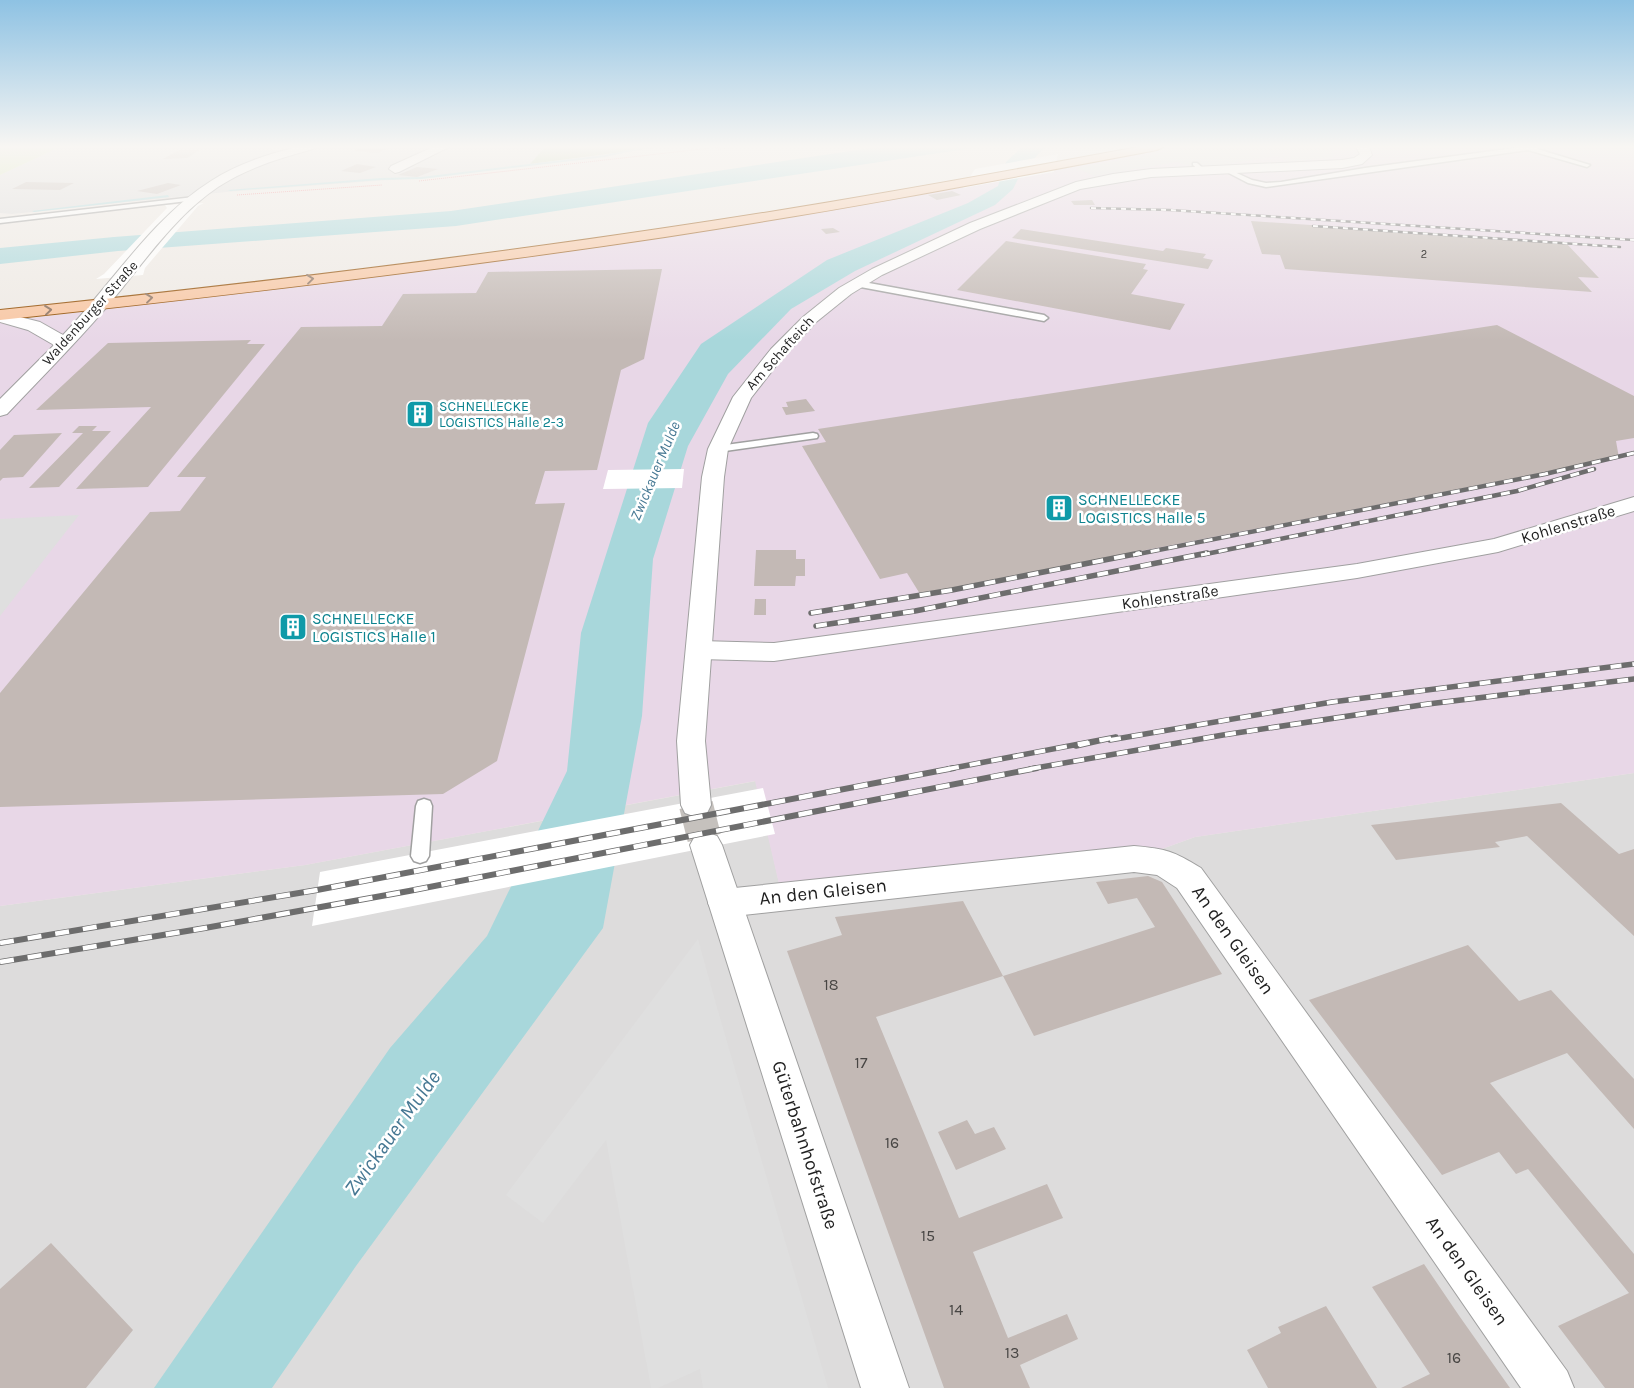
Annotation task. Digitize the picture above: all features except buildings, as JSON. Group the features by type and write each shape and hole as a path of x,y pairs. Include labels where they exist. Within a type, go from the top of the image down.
{"main road":[{"path":"0,302 370,261 629,229 740,212"},
{"path":"0,316 498,256 791,212"}],"street":[{"name":"Waldenburger Straße","path":"0,410 101,304 122,276 181,212"},
{"name":"Am Schafteich","path":"696,805 691,741 714,477 718,450 742,397 777,353 809,320 845,291 877,272 975,226 1011,212"},
{"path":"0,316 23,321 46,330 64,344"},
{"name":"Kohlenstraße","path":"700,650 774,652 1357,571 1498,545 1634,504"},
{"name":"Güterbahnhofstraße","path":"706,845 885,1388"},
{"name":"An den Gleisen","path":"725,903 1134,859 1164,862 1189,878 1550,1388"}],"lane":[{"path":"0,221 86,212"},
{"path":"0,213 12,214 20,218"},
{"path":"858,284 1044,318"},
{"path":"718,450 813,436"},
{"path":"420,856 424,806"}],"shaded area":[{"path":"0,212 34,212 12,214"},
{"path":"789,212 1634,212 1634,773 1195,837 1134,859 782,897 755,781 305,865 0,906 0,322 199,297"},
{"path":"79,515 0,616 0,519"},
{"path":"1634,773 1634,1388 0,1388 0,906 305,865 756,781 782,896 1134,859 1195,837"},
{"path":"698,939 828,1388 703,1388 700,1369 658,1388 651,1388 606,1140 543,1223 506,1195"}],"water":[{"path":"441,212 550,212 456,226 118,251 0,264 0,248 114,237"},
{"name":"Zwickauer Mulde","path":"946,212 981,212 855,271 791,309 728,374 688,446 653,559 642,716 603,928 356,1266 272,1388 154,1388 390,1048 487,936 567,771 581,633 648,423 701,344 827,260"}],"pier":[{"path":"163,212 193,212 145,268 143,275 96,279 104,274"},
{"path":"684,469 682,488 603,489 608,470"},
{"path":"763,788 775,834 312,926 320,872"}],"tunnel":[{"path":"696,805 706,845"}],"railway":[{"path":"1197,212 1634,240"},
{"path":"1313,226 1620,247"},
{"path":"1133,555 1545,474 1634,453"},
{"path":"1201,555 1517,491 1594,469"},
{"path":"811,613 952,590 1140,553"},
{"path":"816,626 915,611 1207,553"},
{"path":"1110,740 1332,702 1634,664"},
{"path":"1030,769 1223,735 1428,704 1634,679"},
{"path":"948,769 1116,737 1076,746"},
{"path":"0,943 317,890 954,768"},
{"path":"0,962 205,928 409,891 1037,768"}],"place":[{"name":"SCHNELLECKE LOGISTICS Halle 2-3","path":"420,414"},
{"name":"SCHNELLECKE LOGISTICS Halle 5","path":"1059,508"},
{"name":"SCHNELLECKE LOGISTICS Halle 1","path":"293,627"}]}
